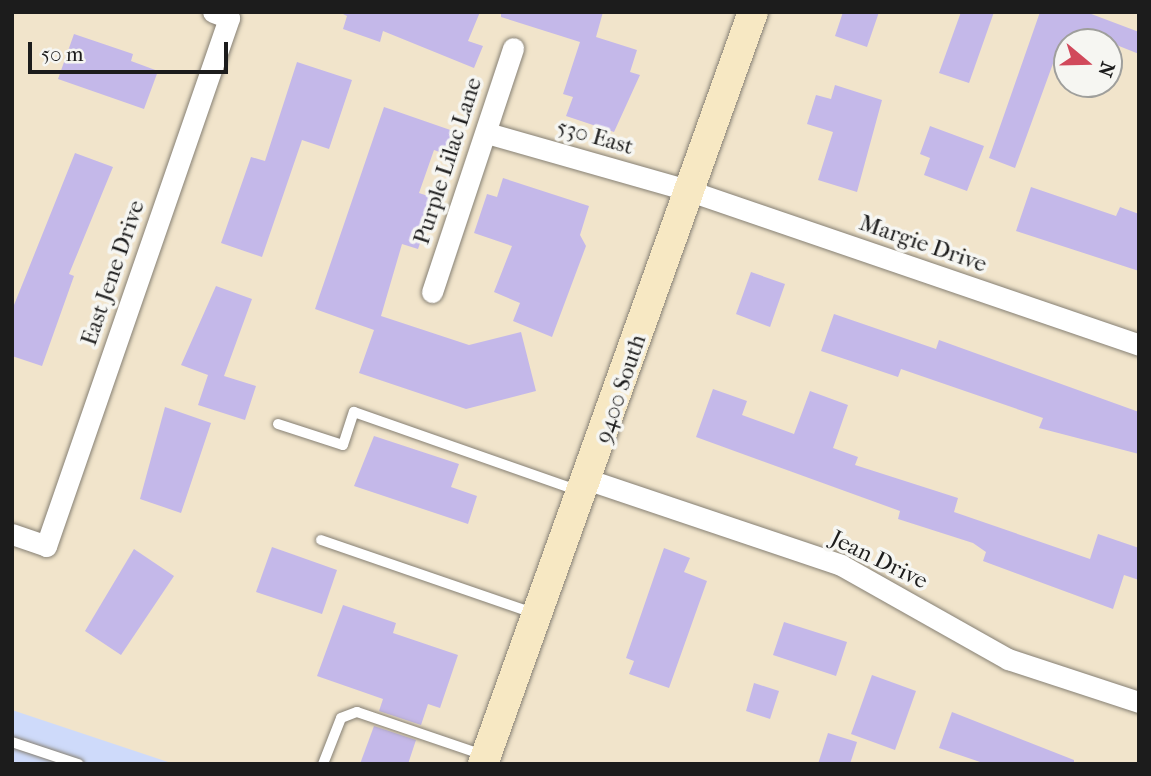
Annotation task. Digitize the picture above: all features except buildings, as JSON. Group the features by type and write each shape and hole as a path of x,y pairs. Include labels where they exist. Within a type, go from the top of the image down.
{"street":[{"name":"9400 South","path":"485,760 587,486 753,12"},
{"name":"East Jene Drive","path":"12,534 47,546 221,15"},
{"name":"Purple Lilac Lane","path":"432,292 487,133 513,48"},
{"name":"530 East","path":"487,133 690,191"},
{"name":"Margie Drive","path":"690,191 1139,345"},
{"name":"Jean Drive","path":"587,486 841,565 1008,659 1139,702"}],"lane":[{"path":"278,424 343,445 354,412 587,486"},
{"path":"321,540 539,615"},
{"path":"323,764 341,718 357,712 485,760"},
{"path":"12,742 78,764"}],"shaded area":[{"path":"12,710 174,764 12,764"}]}
